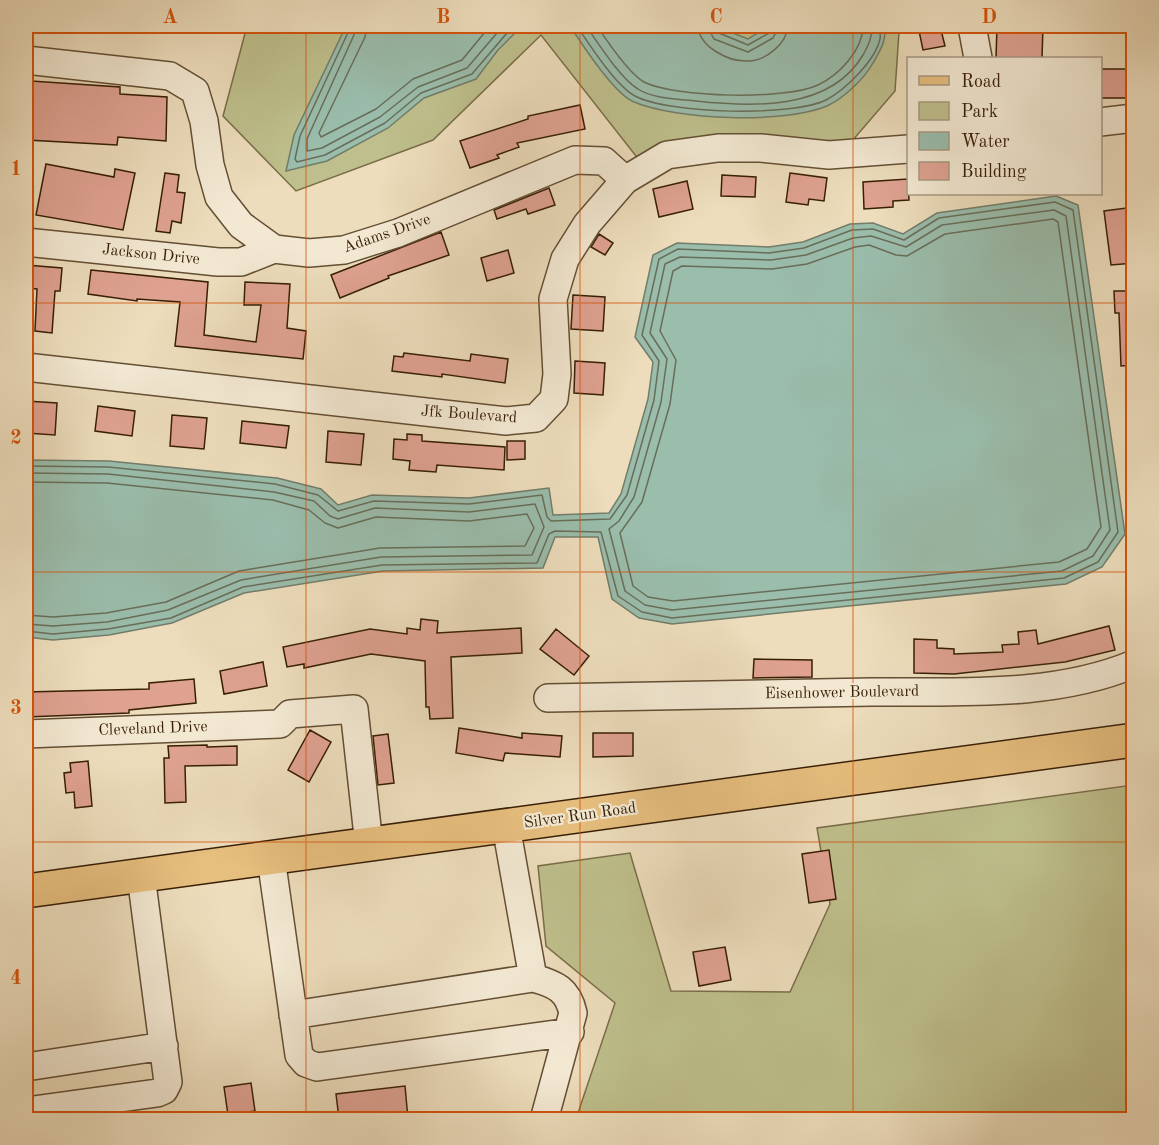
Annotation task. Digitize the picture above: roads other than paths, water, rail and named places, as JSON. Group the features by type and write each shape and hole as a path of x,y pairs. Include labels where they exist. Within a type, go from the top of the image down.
{"main road":[{"name":"Silver Run Road","path":"26,891 1134,740"}],"street":[{"path":"972,26 978,57"},
{"name":"Adams Drive","path":"26,60 170,76 195,91 204,121 210,165 219,197 241,225 274,249 309,253 344,250 398,233 575,160 604,161 625,180"},
{"path":"1102,122 1134,118"},
{"name":"Jfk Boulevard","path":"26,367 506,421 536,418 554,399 557,374 553,299 565,259 587,224 625,180 667,155 718,148 761,148 829,155 907,149"},
{"name":"Jackson Drive","path":"26,242 218,262 241,262 274,249"},
{"name":"Eisenhower Boulevard","path":"548,698 998,690 1061,686 1106,676 1134,664"},
{"name":"Cleveland Drive","path":"26,734 280,724 290,714 354,709 369,845"},
{"path":"506,826 533,978"},
{"path":"271,858 298,1055 306,1064 316,1067 570,1032"},
{"path":"26,1111 164,1090 168,1082 141,876"},
{"path":"293,1015 533,978 563,990 570,1000 573,1013 570,1032 543,1119"},
{"path":"26,1067 164,1046"}],"water":[{"path":"346,26 522,26 498,50 476,79 424,98 388,128 327,161 286,171 294,135"},
{"path":"570,26 715,26 748,39 769,26 885,26 885,37 869,69 853,88 833,103 808,112 785,116 730,118 676,113 634,102 608,79"},
{"path":"1056,196 1078,205 1125,534 1102,567 1066,584 672,624 639,618 612,599 598,537 555,537 543,568 383,571 244,593 172,623 109,635 53,640 26,637 26,460 109,461 277,478 321,489 338,505 372,495 469,498 549,488 553,515 609,513 621,494 648,399 653,362 635,337 653,255 677,243 769,247 803,242 850,224 873,223 903,234 937,213"}]}
